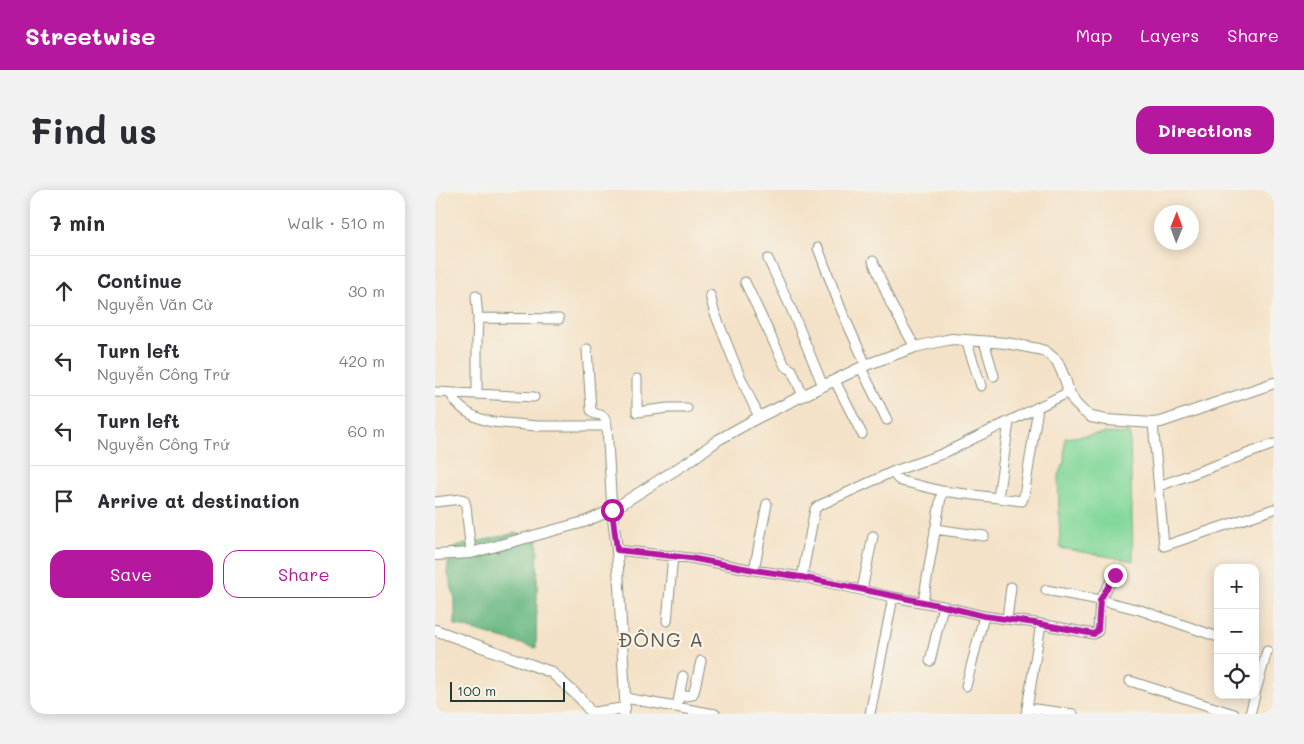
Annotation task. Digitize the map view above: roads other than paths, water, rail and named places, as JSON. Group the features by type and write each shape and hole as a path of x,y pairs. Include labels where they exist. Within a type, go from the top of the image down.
{"street":[{"path":"818,248 863,367 887,420"},
{"path":"768,259 791,308 823,386"},
{"path":"873,260 891,304 915,347"},
{"path":"745,282 785,366 792,370 803,396"},
{"path":"710,295 714,311 739,374 759,417"},
{"path":"477,296 477,393"},
{"path":"478,318 559,319"},
{"path":"435,555 471,553 584,522 612,510 691,460 718,440 759,417 863,367 915,347 941,340 1005,342 1045,351 1057,361 1075,403 1091,417 1106,420 1153,423 1165,421 1274,383"},
{"path":"966,340 981,386"},
{"path":"983,341 994,376"},
{"path":"587,349 591,410 595,414 605,417 607,426 612,510 617,550 625,707"},
{"path":"637,379 637,412 668,408 687,408"},
{"path":"835,381 862,434"},
{"path":"435,392 534,397"},
{"path":"801,577 815,509 818,506 892,472 942,454 1069,392"},
{"path":"450,393 455,402 465,411 491,422 537,426 607,426"},
{"path":"892,472 901,481 942,491 1019,501 1023,499 1038,408"},
{"path":"998,498 1009,422"},
{"path":"1153,423 1163,545 1166,546 1274,509"},
{"path":"1159,486 1274,444"},
{"path":"923,602 942,491"},
{"path":"435,502 464,500 471,553"},
{"path":"754,570 767,504"},
{"path":"935,529 983,536"},
{"path":"862,590 873,536"},
{"path":"617,550 673,555 801,577 984,616 1094,634 1098,630 1100,600 1117,574"},
{"path":"667,621 673,555"},
{"path":"1007,619 1011,587"},
{"path":"1046,590 1140,610 1214,636"},
{"path":"870,714 893,596"},
{"path":"929,661 943,606"},
{"path":"966,686 984,616"},
{"path":"1041,624 1026,711 1073,714"},
{"path":"435,630 551,672 579,698 591,714 625,707 677,708 715,714"},
{"path":"1259,681 1267,652"},
{"path":"679,697 691,695 695,692 701,661"},
{"path":"677,708 683,676"},
{"path":"1130,681 1234,714"},
{"path":"1250,714 1254,699"}],"district":[{"name":"ĐÔNG A","path":"661,640"}]}
